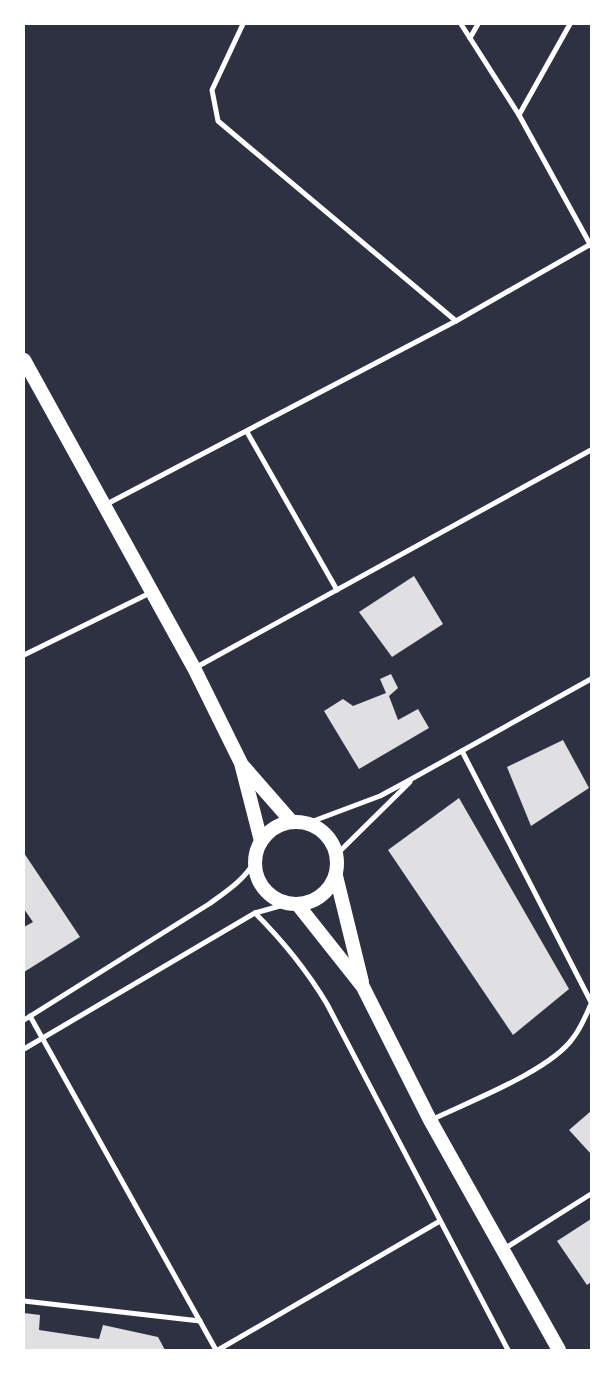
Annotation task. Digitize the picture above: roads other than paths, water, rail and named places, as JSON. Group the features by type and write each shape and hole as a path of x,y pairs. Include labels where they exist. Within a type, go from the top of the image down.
{"highway":[{"path":"24,360 194,668 241,762 261,841"},
{"path":"241,762 292,822"},
{"path":"336,876 330,888 322,897 310,903 292,905 274,899 263,888 256,875 255,860 261,841 269,832 280,825 292,822 308,823 321,830 331,840 337,854 336,876 363,987 430,1120 559,1350"},
{"path":"292,905 363,987"}],"street":[{"path":"243,24 212,90 218,121 456,321"},
{"path":"105,505 456,321 591,245 519,115 461,24"},
{"path":"470,38 478,24"},
{"path":"519,115 570,24"},
{"path":"247,432 337,590"},
{"path":"194,668 591,450"},
{"path":"24,655 151,593"},
{"path":"308,823 380,796 591,679"},
{"path":"430,1120 537,1068 556,1056 573,1039 591,1003 462,751"},
{"path":"337,854 418,774"},
{"path":"24,1020 209,904 248,873 255,860"},
{"path":"24,1049 255,913 292,905"},
{"path":"255,913 292,951 309,973 508,1350"},
{"path":"30,1016 217,1350 440,1221"},
{"path":"504,1250 591,1194"},
{"path":"24,1301 200,1321"}]}
